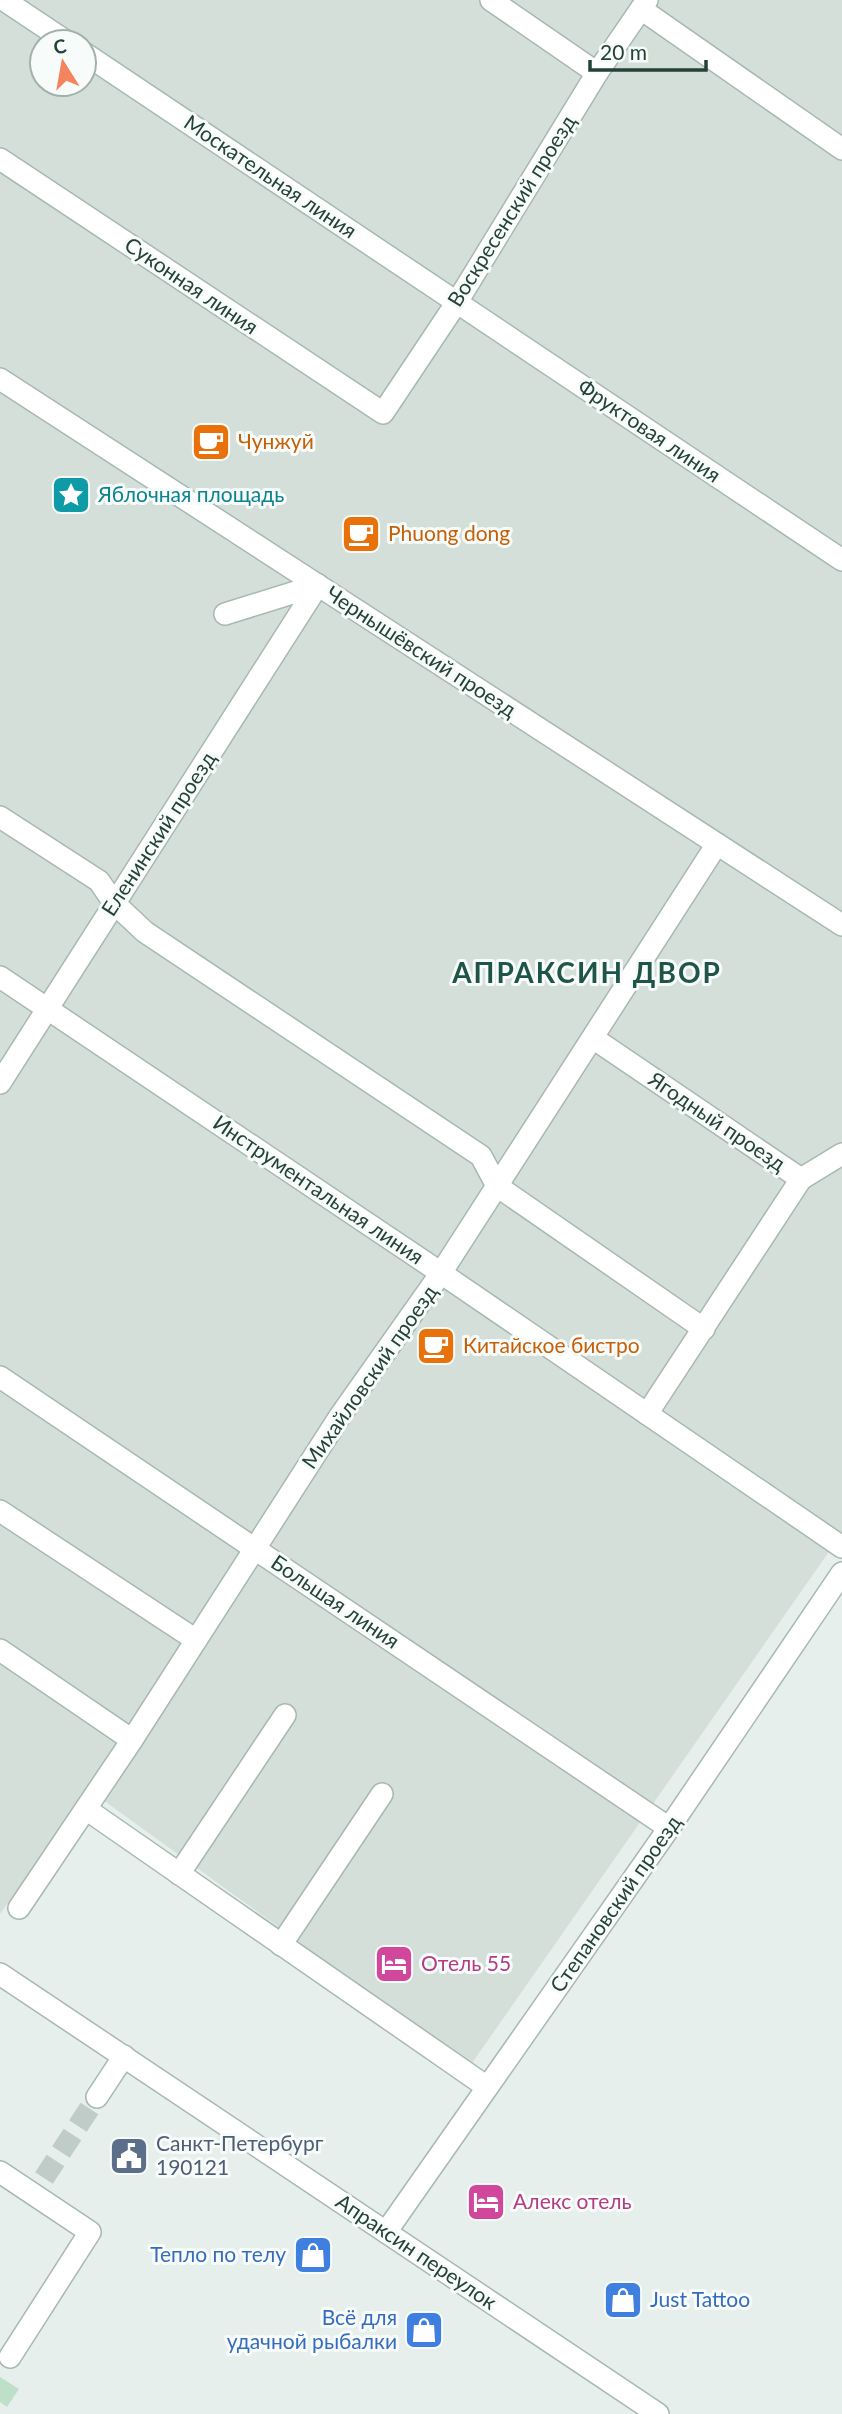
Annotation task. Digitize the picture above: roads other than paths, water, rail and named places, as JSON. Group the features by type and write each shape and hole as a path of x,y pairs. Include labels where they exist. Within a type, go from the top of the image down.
{"street":[{"path":"4,0 46,28"},
{"path":"491,0 597,73"},
{"path":"644,5 842,149"},
{"name":"Воскресенский проезд","path":"383,413 457,302 597,73 644,5"},
{"name":"Москательная линия","path":"98,62 457,302"},
{"name":"Суконная линия","path":"0,159 383,413"},
{"name":"Фруктовая линия","path":"457,302 839,553"},
{"name":"Чернышёвский проезд","path":"0,379 842,925"},
{"path":"225,614 318,585"},
{"name":"Еленинский проезд","path":"0,1083 318,585"},
{"path":"0,817 99,881 114,903 145,932 481,1156 497,1186 704,1329"},
{"name":"Михайловский проезд","path":"19,1908 132,1740 340,1416 441,1273 717,844"},
{"name":"Инструментальная линия","path":"0,977 441,1273 842,1547"},
{"name":"Ягодный проезд","path":"593,1038 801,1179 842,1154"},
{"path":"647,1414 801,1179"},
{"name":"Большая линия","path":"0,1377 669,1828"},
{"path":"0,1511 196,1640"},
{"name":"Степановский проезд","path":"386,2232 669,1828 842,1573"},
{"path":"0,1650 132,1740"},
{"path":"179,1874 285,1715"},
{"path":"281,1945 382,1794"},
{"path":"86,1809 487,2087"},
{"name":"Апраксин переулок","path":"0,1974 648,2411"},
{"path":"97,2097 124,2056"},
{"path":"0,2172 39,2186 90,2232 10,2357"}],"tunnel":[{"path":"44,2178 97,2097"}],"place":[{"name":"Чунжуй","path":"211,442"},
{"name":"Яблочная площадь","path":"71,495"},
{"name":"Phuong dong","path":"361,534"},
{"name":"Китайское бистро","path":"436,1346"},
{"name":"Отель 55","path":"394,1964"},
{"name":"Санкт-Петербург 190121","path":"129,2156"},
{"name":"Алекс отель","path":"486,2202"},
{"name":"Тепло по телу","path":"313,2255"},
{"name":"Just Tattoo","path":"623,2300"},
{"name":"Всё для удачной рыбалки","path":"424,2330"}],"district":[{"name":"АПРАКСИН ДВОР","path":"587,973"}]}
